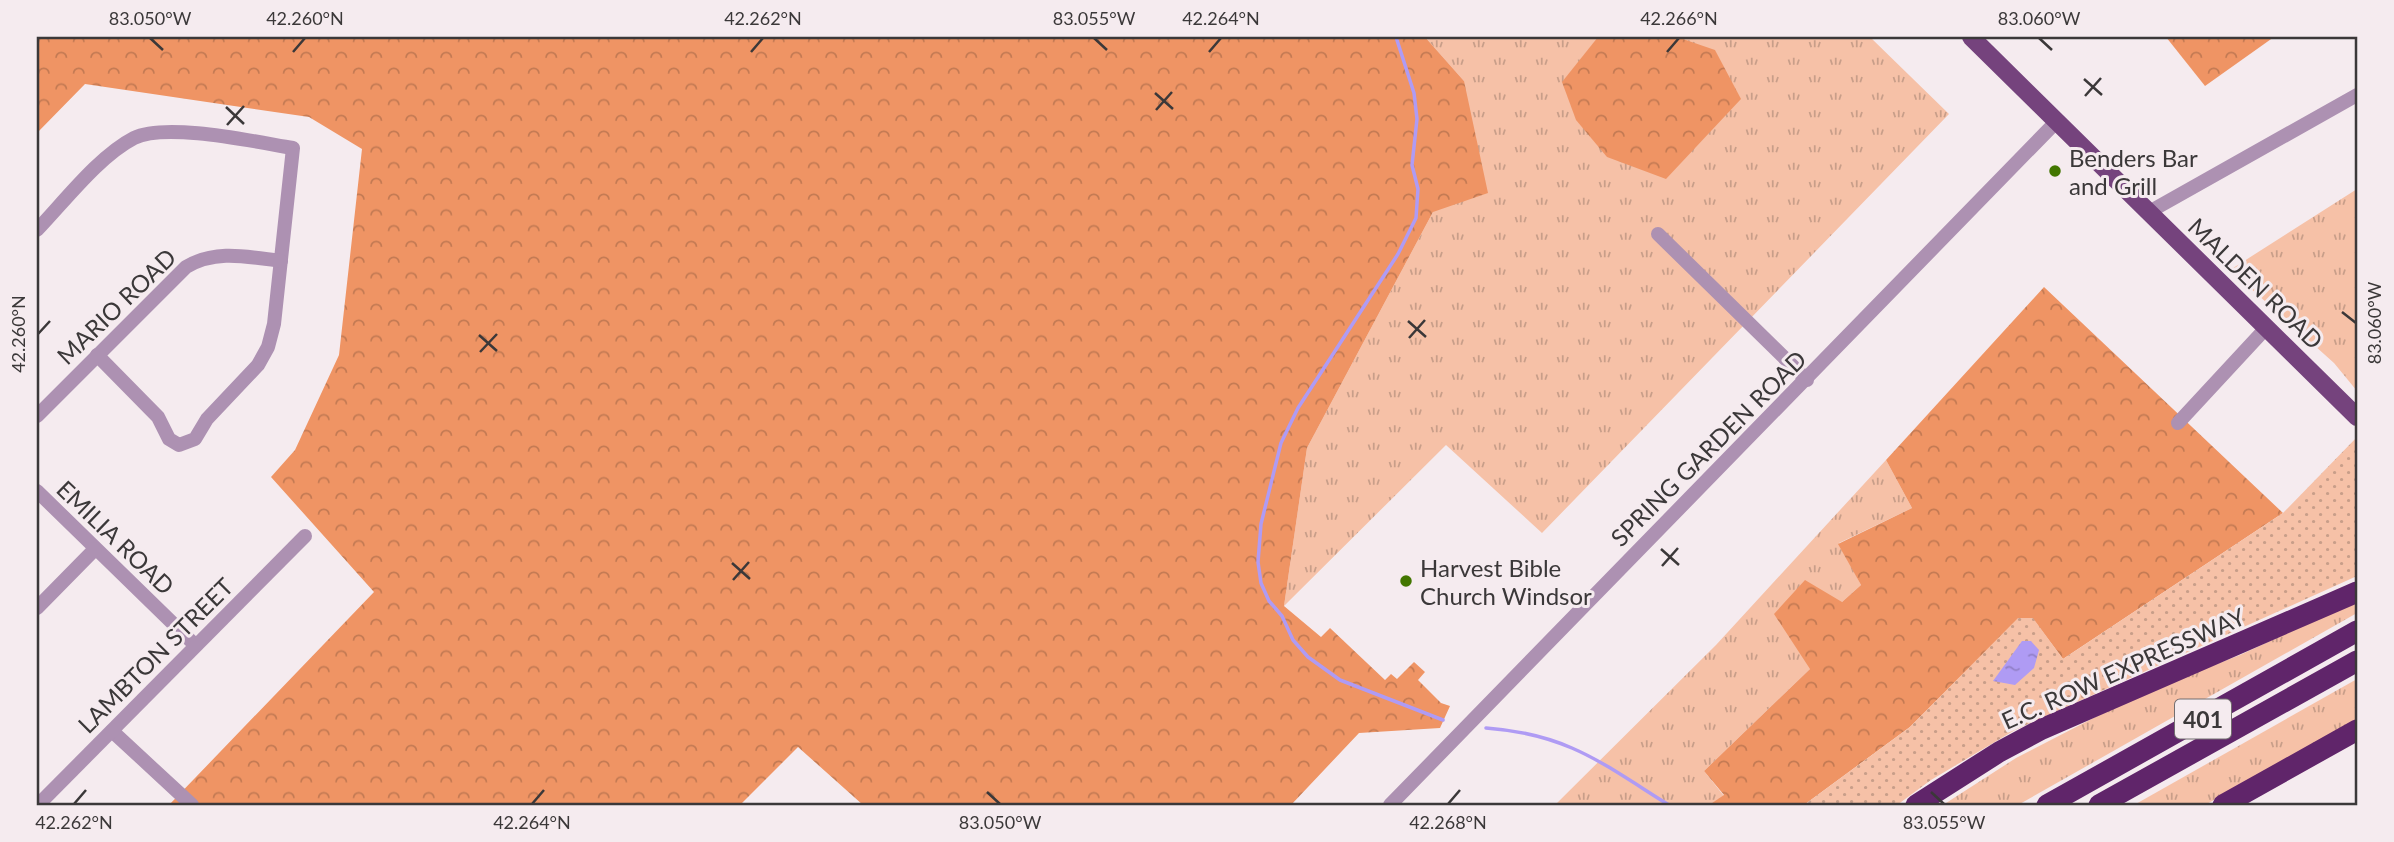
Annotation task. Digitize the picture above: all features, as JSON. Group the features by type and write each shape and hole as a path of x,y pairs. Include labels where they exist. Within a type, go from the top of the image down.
{"highway":[{"name":"E.C. ROW EXPRESSWAY","path":"1916,805 1999,752 2042,729 2357,592"},
{"name":"401","path":"2047,805 2357,631"},
{"name":"401","path":"2099,805 2357,661"},
{"path":"2223,805 2357,730"}],"main road":[{"name":"MALDEN ROAD","path":"1971,37 2357,416"}],"street":[{"path":"2149,212 2357,95"},
{"name":"SPRING GARDEN ROAD","path":"1390,805 2057,121"},
{"path":"37,230 108,158 135,137 169,132 293,148 274,324 264,356 207,419 191,443 179,445 169,439 158,417 97,355"},
{"path":"1658,234 1807,380"},
{"name":"MARIO ROAD","path":"37,416 167,285 197,260 230,255 281,261"},
{"path":"2178,423 2267,327"},
{"name":"EMILIA ROAD","path":"37,491 195,645"},
{"name":"LAMBTON STREET","path":"38,805 305,536"},
{"path":"37,608 95,549"},
{"path":"112,731 192,805"}],"green space":[{"path":"37,37 1425,37 1464,81 1488,193 1433,212 1307,448 1284,606 1321,637 1330,628 1385,680 1391,674 1397,679 1414,662 1425,672 1418,680 1441,703 1450,706 1440,728 1359,733 1291,805 863,805 798,747 740,805 169,805 374,592 271,477 295,450 339,355 362,149 309,117 85,84 37,133"},
{"path":"1425,37 1870,37 1949,114 1542,533 1446,445 1284,606 1307,448 1433,212 1464,81"},
{"path":"1598,37 1677,37 1715,50 1741,99 1666,179 1607,157 1576,120 1562,82"},
{"path":"2166,37 2274,37 2205,86"},
{"path":"2357,189 2357,391 2334,363 2230,270"},
{"path":"2044,287 2283,513 2063,659 2033,619 1961,676 1910,727 1804,805 1709,805 1724,795 1704,771 1810,669 1774,614 1805,580 1842,602 1861,585 1838,544 1912,508 1886,460"},
{"path":"2357,437 2357,576 2015,730 1931,780 1897,805 1804,805 1910,727 2018,618 2033,618 2063,659 2283,513"},
{"path":"1886,460 1912,508 1839,543 1861,585 1842,602 1810,669 1704,771 1724,796 1709,805 1555,805 1716,645"},
{"path":"2357,601 2357,613 2018,805 1943,805 2016,758 2142,693 2240,655"},
{"path":"2357,679 2357,719 2205,805 2134,805"}],"water":[{"path":"2022,641 2031,641 2039,650 2034,668 2015,685 1993,681"}],"waterway":[{"path":"1396,37 1414,93 1417,119 1412,165 1418,189 1416,218 1398,254 1298,408 1281,443 1261,524 1258,562 1261,583 1269,601 1282,616 1293,640 1308,657 1340,680 1443,720"},
{"path":"1486,728 1515,731 1563,744 1604,764 1669,805"}],"place":[{"name":"Benders Bar and Grill","path":"2055,171"},
{"name":"Harvest Bible Church Windsor","path":"1406,581"}]}
